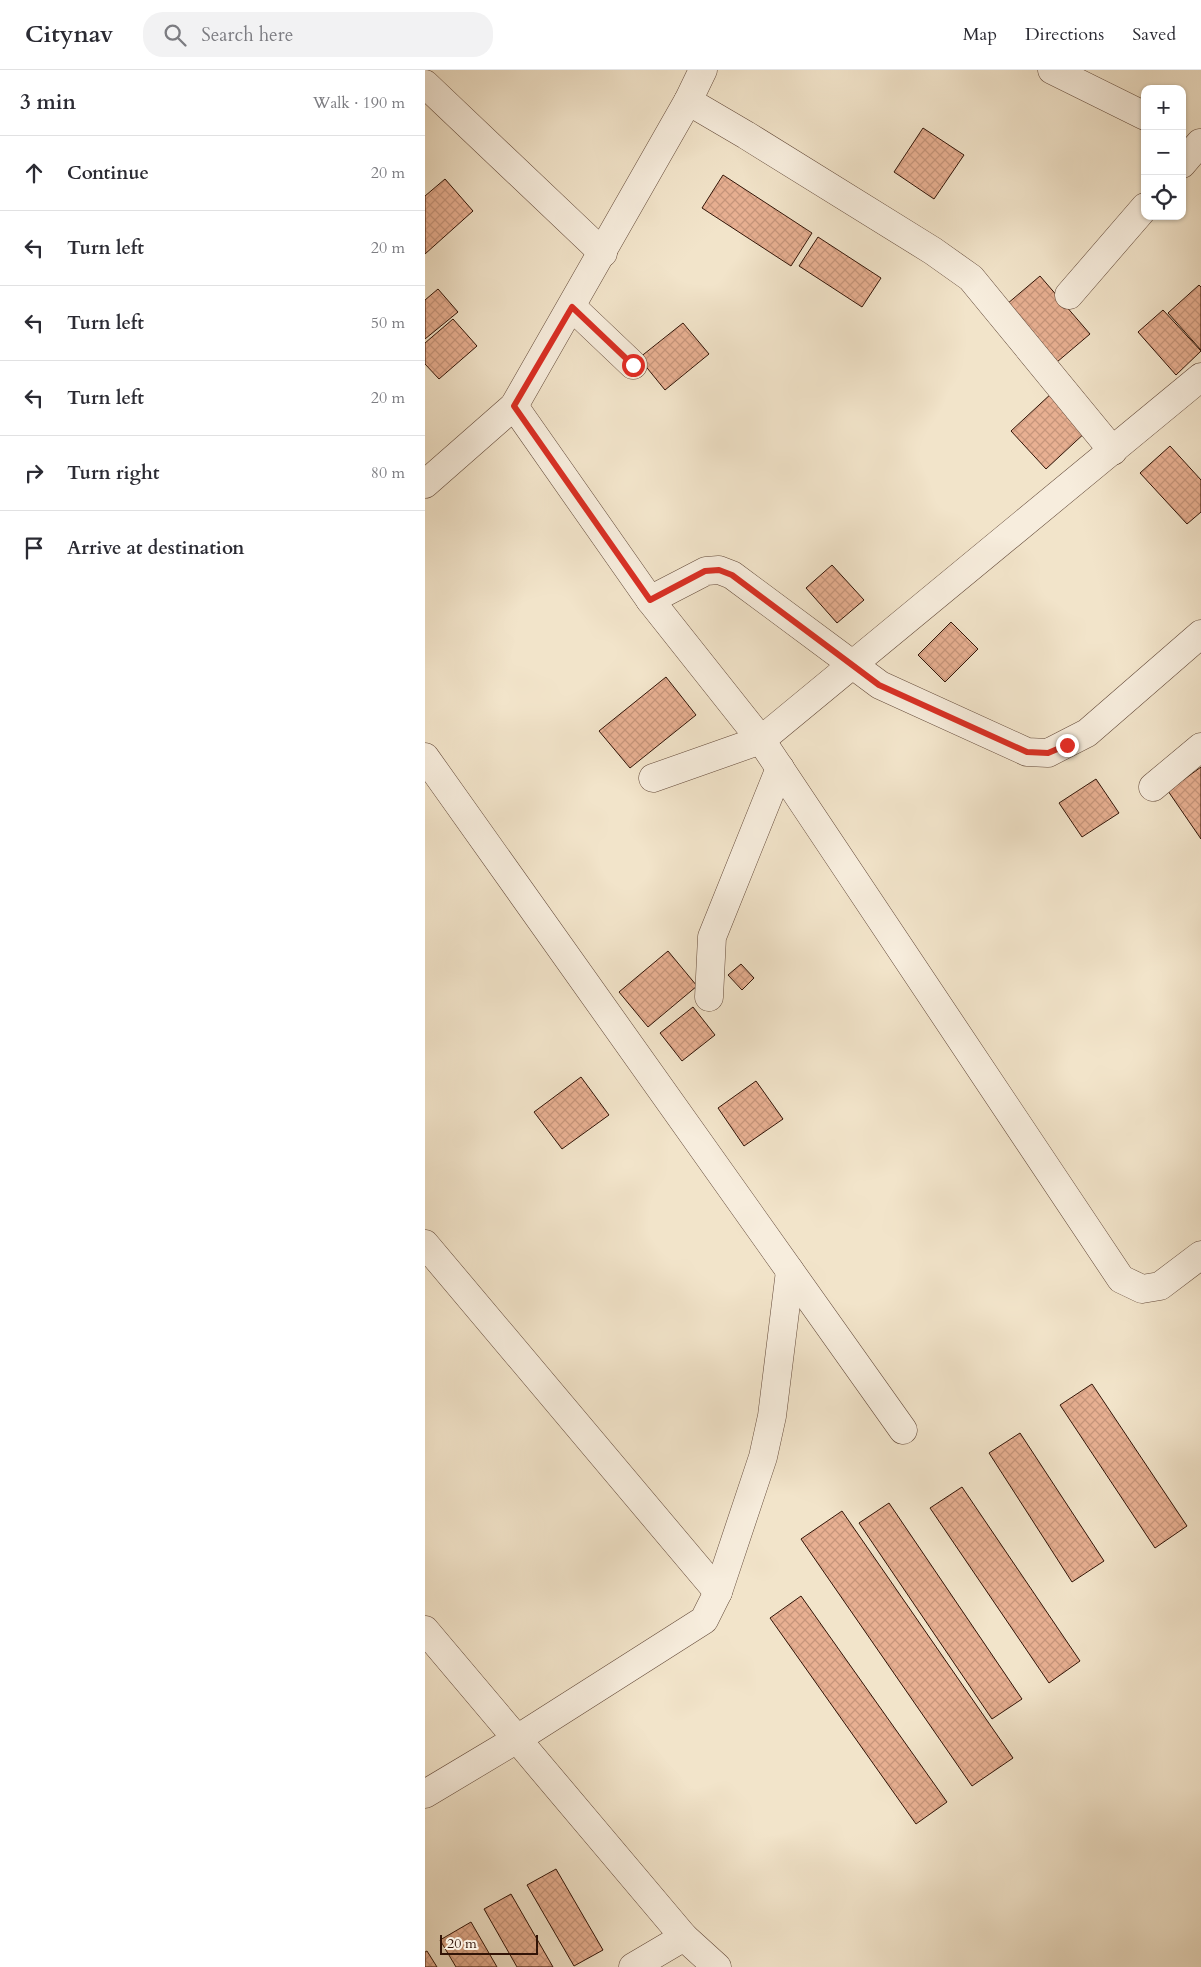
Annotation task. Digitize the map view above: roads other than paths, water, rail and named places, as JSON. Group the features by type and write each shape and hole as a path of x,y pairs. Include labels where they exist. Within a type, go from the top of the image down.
{"street":[{"path":"425,484 514,406 603,253 688,101 703,70"},
{"path":"1052,70 1141,114"},
{"path":"425,84 603,253"},
{"path":"688,101 746,134 933,251 971,278 1113,451"},
{"path":"1069,295 1141,212"},
{"path":"572,307 633,365"},
{"path":"653,778 761,740 1201,377"},
{"path":"514,406 650,600 761,740 1121,1279 1143,1289 1160,1286 1201,1255"},
{"path":"650,600 705,571 719,570 732,575 879,685 1027,752 1048,753 1087,733 1201,634"},
{"path":"1153,787 1201,747"},
{"path":"425,757 903,1430"},
{"path":"709,997 712,937 780,768"},
{"path":"425,1244 718,1592"},
{"path":"425,1794 517,1739 704,1620 718,1592 763,1456 772,1416 790,1271"},
{"path":"425,1630 683,1936 717,1967"},
{"path":"633,1967 683,1936"}]}
